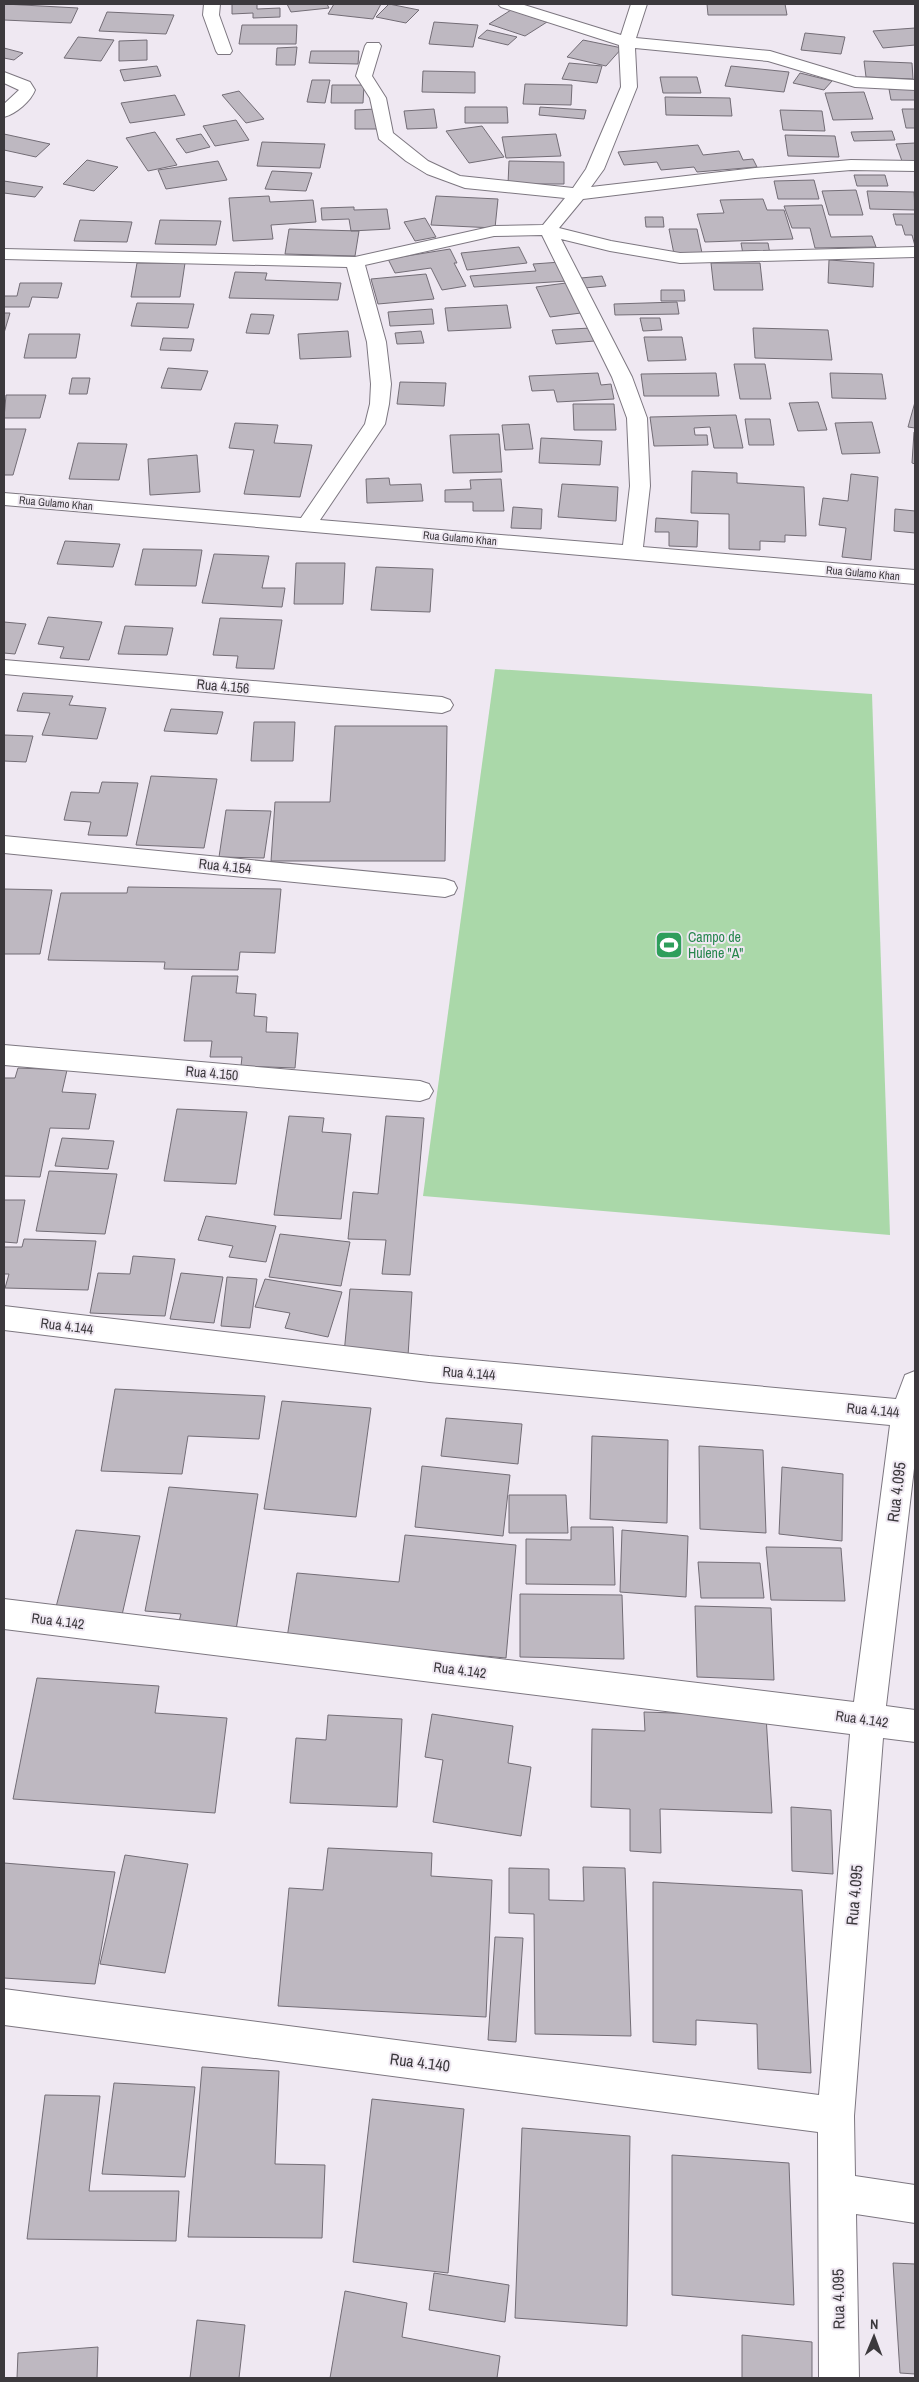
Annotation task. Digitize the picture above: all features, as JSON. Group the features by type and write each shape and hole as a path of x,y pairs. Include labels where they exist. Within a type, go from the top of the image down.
{"street":[{"path":"212,4 211,15 224,51"},
{"path":"506,4 627,42 770,56 856,82 915,85"},
{"path":"548,230 578,194 595,169 624,102 628,87 627,42 639,4"},
{"path":"373,46 364,76 378,98 382,130 390,140 450,180 578,194 755,173 851,165 915,166"},
{"path":"4,77 24,85 27,90 25,94 4,112"},
{"path":"548,230 622,376 637,418 640,486 632,554"},
{"path":"4,254 356,262 494,231 548,230 610,246 680,258 915,252"},
{"path":"306,524 375,424 379,412 381,395 378,357 356,262"},
{"name":"Rua Gulamo Khan","path":"4,499 915,577"},
{"name":"Rua 4.156","path":"4,667 442,705"},
{"name":"Rua 4.154","path":"4,844 445,888"},
{"name":"Rua 4.150","path":"4,1055 420,1091"},
{"name":"Rua 4.144","path":"4,1318 429,1369 599,1383 910,1399"},
{"name":"Rua 4.095","path":"838,2378 836,2116 868,1719 910,1399"},
{"name":"Rua 4.142","path":"4,1614 915,1726"},
{"name":"Rua 4.140","path":"4,2007 836,2116"},
{"path":"837,2192 915,2204"}],"green space":[{"name":"Campo de Hulene \"A\"","path":"495,669 872,694 890,1235 423,1196"}],"building":[{"path":"4,4 78,8 71,23 4,20"},
{"path":"232,4 257,4 257,9 280,8 280,17 253,18 253,13 232,14"},
{"path":"287,4 327,4 329,8 291,12"},
{"path":"334,4 381,4 373,19 328,14"},
{"path":"389,4 419,10 406,23 376,17"},
{"path":"707,4 785,4 787,15 708,15"},
{"path":"511,10 547,22 525,36 489,24"},
{"path":"107,12 174,15 166,34 99,31"},
{"path":"434,22 478,25 473,47 429,44"},
{"path":"242,25 297,25 296,44 239,44"},
{"path":"915,28 915,45 883,48 873,31"},
{"path":"487,30 517,37 508,45 478,38"},
{"path":"805,33 845,37 841,54 801,50"},
{"path":"78,37 114,40 101,61 64,58"},
{"path":"147,40 147,60 119,61 119,41"},
{"path":"583,40 622,48 606,66 567,57"},
{"path":"297,47 295,65 276,65 277,48"},
{"path":"4,48 23,53 14,60 4,58"},
{"path":"311,51 359,51 358,64 309,63"},
{"path":"864,61 912,63 913,79 866,77"},
{"path":"569,63 602,66 597,83 562,79"},
{"path":"157,66 161,76 124,81 120,70"},
{"path":"731,66 789,72 784,92 725,86"},
{"path":"423,71 475,72 475,93 422,92"},
{"path":"800,73 832,81 824,90 793,83"},
{"path":"660,77 697,77 701,93 663,93"},
{"path":"312,80 330,80 325,103 307,102"},
{"path":"525,84 572,85 571,105 523,104"},
{"path":"332,85 364,85 363,103 331,103"},
{"path":"889,89 915,89 915,100 891,100"},
{"path":"239,91 264,119 246,123 222,95"},
{"path":"864,92 873,119 833,120 825,93"},
{"path":"175,95 185,115 130,123 121,103"},
{"path":"665,97 730,98 732,116 666,115"},
{"path":"465,107 507,107 508,123 465,123"},
{"path":"540,107 586,110 584,119 539,115"},
{"path":"376,109 377,129 355,129 355,110"},
{"path":"434,109 437,128 407,129 404,111"},
{"path":"902,109 915,109 915,128 906,128"},
{"path":"780,110 822,111 825,131 783,130"},
{"path":"236,120 249,140 215,146 203,126"},
{"path":"482,126 504,157 469,163 446,131"},
{"path":"892,131 895,140 854,141 851,132"},
{"path":"155,132 177,165 148,171 126,138"},
{"path":"4,134 50,144 36,157 4,150"},
{"path":"201,134 210,147 186,153 176,139"},
{"path":"556,134 561,156 506,158 502,137"},
{"path":"785,135 835,136 839,157 788,156"},
{"path":"262,142 325,144 320,168 257,166"},
{"path":"915,143 915,164 903,164 896,144"},
{"path":"698,145 703,155 739,151 743,160 753,159 757,167 697,172 694,167 661,170 657,162 624,165 618,152"},
{"path":"87,160 118,167 94,191 63,184"},
{"path":"218,161 227,180 166,189 158,170"},
{"path":"509,161 564,162 564,184 508,184"},
{"path":"272,171 312,173 306,191 265,189"},
{"path":"854,175 885,175 888,186 857,186"},
{"path":"814,180 819,199 778,199 774,181"},
{"path":"4,181 43,187 35,197 4,193"},
{"path":"856,190 863,215 829,215 822,191"},
{"path":"867,191 914,192 915,210 870,209"},
{"path":"269,196 270,202 313,200 316,222 271,225 273,239 233,241 229,198"},
{"path":"436,196 498,199 495,228 431,225"},
{"path":"763,199 767,210 784,210 793,239 705,242 697,214 724,213 720,200"},
{"path":"822,205 831,237 872,236 876,247 815,248 810,228 792,228 784,206"},
{"path":"354,207 354,210 387,209 390,229 351,231 349,219 322,220 321,208"},
{"path":"893,214 915,214 915,246 912,235 905,235 902,225 896,225"},
{"path":"645,217 663,217 664,227 646,227"},
{"path":"425,218 436,237 415,241 404,222"},
{"path":"80,220 132,222 127,242 74,241"},
{"path":"160,220 221,221 216,245 155,244"},
{"path":"289,229 359,231 355,256 285,254"},
{"path":"669,229 697,229 702,253 674,254"},
{"path":"741,243 768,243 770,254 743,254"},
{"path":"519,247 527,263 467,270 461,253"},
{"path":"450,249 457,263 454,263 466,286 442,290 431,268 395,273 388,259"},
{"path":"829,260 874,263 873,287 828,283"},
{"path":"561,262 567,281 474,287 470,276 536,271 533,264"},
{"path":"137,263 185,263 180,297 131,297"},
{"path":"711,263 760,263 763,290 714,290"},
{"path":"235,272 267,273 265,280 341,283 338,300 229,298"},
{"path":"426,274 434,299 378,304 371,279"},
{"path":"602,276 606,286 584,288 581,278"},
{"path":"20,283 62,283 58,298 32,297 29,307 4,307 4,296 17,296"},
{"path":"566,283 581,313 550,317 536,287"},
{"path":"661,290 684,290 685,301 661,301"},
{"path":"677,302 679,314 615,315 614,304"},
{"path":"137,303 194,304 188,328 131,326"},
{"path":"507,305 511,328 448,331 445,308"},
{"path":"432,309 434,324 390,326 388,312"},
{"path":"4,313 10,313 4,333"},
{"path":"251,314 274,315 269,334 246,333"},
{"path":"640,318 660,318 662,330 643,331"},
{"path":"591,328 595,341 556,344 552,330"},
{"path":"753,328 828,330 832,360 755,358"},
{"path":"348,331 351,357 300,359 298,334"},
{"path":"421,331 424,343 397,344 395,333"},
{"path":"29,334 80,334 76,358 24,358"},
{"path":"644,337 682,337 686,360 648,361"},
{"path":"163,338 194,339 191,351 160,350"},
{"path":"734,364 765,364 771,399 740,399"},
{"path":"168,368 208,371 201,390 161,388"},
{"path":"598,373 601,385 611,384 614,399 557,402 554,390 532,391 529,376"},
{"path":"716,373 719,396 644,396 641,374"},
{"path":"830,373 882,374 886,399 832,398"},
{"path":"72,378 90,378 87,394 69,394"},
{"path":"400,382 446,383 444,406 397,404"},
{"path":"6,395 46,395 40,418 4,418"},
{"path":"818,402 827,430 798,431 789,403"},
{"path":"915,402 915,428 908,427"},
{"path":"573,404 614,404 616,430 574,430"},
{"path":"736,415 743,448 714,448 710,427 694,428 695,435 707,435 708,445 654,446 650,417"},
{"path":"745,419 770,419 774,445 749,445"},
{"path":"872,422 880,453 842,454 835,423"},
{"path":"235,423 278,425 274,443 312,445 300,497 244,494 254,450 229,448"},
{"path":"529,424 533,449 505,450 502,425"},
{"path":"4,429 26,429 13,475 4,475"},
{"path":"915,432 915,464 912,463"},
{"path":"499,434 502,472 453,473 450,435"},
{"path":"541,438 602,441 600,465 539,463"},
{"path":"78,443 127,444 119,480 69,479"},
{"path":"197,455 200,492 150,495 148,459"},
{"path":"692,471 737,473 737,483 804,487 806,536 785,535 785,542 760,541 760,550 729,549 729,514 691,513"},
{"path":"851,474 878,477 871,560 842,557 846,528 819,525 823,498 848,501"},
{"path":"389,478 390,485 421,484 423,501 367,503 366,479"},
{"path":"501,479 504,511 473,511 473,502 445,502 445,490 471,489 470,480"},
{"path":"562,484 618,487 616,521 558,517"},
{"path":"513,507 542,509 541,529 511,528"},
{"path":"895,509 915,511 915,533 894,531"},
{"path":"656,518 698,521 697,547 669,546 669,532 655,532"},
{"path":"65,541 120,544 113,567 57,564"},
{"path":"143,549 202,550 196,586 135,585"},
{"path":"214,554 269,556 262,588 285,588 282,607 202,603"},
{"path":"296,563 345,563 343,604 294,604"},
{"path":"376,567 433,569 430,612 371,610"},
{"path":"48,617 102,622 89,660 60,658 64,647 38,644"},
{"path":"220,618 282,620 274,669 236,668 238,656 213,655"},
{"path":"4,622 26,624 15,654 4,653"},
{"path":"125,626 173,628 167,655 118,654"},
{"path":"23,693 73,696 69,705 106,708 97,739 42,735 50,713 17,711"},
{"path":"171,709 223,712 217,734 164,731"},
{"path":"254,722 295,722 293,761 251,761"},
{"path":"335,726 447,726 445,861 271,861 275,802 330,802"},
{"path":"4,735 33,736 26,762 4,761"},
{"path":"151,776 217,779 204,848 136,845"},
{"path":"102,782 138,783 127,836 88,835 91,822 64,820 71,792 99,793"},
{"path":"226,810 271,811 264,858 219,857"},
{"path":"128,887 281,889 275,953 240,952 238,970 164,969 165,962 48,960 61,893 127,893"},
{"path":"4,889 52,890 40,954 4,954"},
{"path":"192,976 238,976 236,993 256,994 254,1016 267,1017 266,1032 298,1033 295,1068 241,1066 242,1057 210,1057 212,1041 184,1041"},
{"path":"18,1068 67,1070 62,1092 96,1094 89,1129 50,1128 40,1177 4,1176 4,1078 15,1078"},
{"path":"177,1109 247,1112 236,1184 164,1181"},
{"path":"289,1116 324,1118 322,1132 351,1134 341,1219 274,1215"},
{"path":"386,1116 424,1118 410,1275 382,1274 386,1240 348,1239 353,1192 378,1194"},
{"path":"62,1138 114,1141 108,1169 55,1166"},
{"path":"49,1171 117,1174 105,1234 36,1231"},
{"path":"4,1200 25,1200 17,1243 4,1242"},
{"path":"206,1216 276,1226 266,1262 229,1257 233,1246 198,1240"},
{"path":"280,1234 350,1242 341,1286 269,1277"},
{"path":"24,1239 96,1241 88,1290 5,1288 9,1274 4,1274 4,1247 22,1247"},
{"path":"133,1256 175,1259 165,1316 90,1313 98,1273 130,1274"},
{"path":"181,1273 223,1277 214,1323 170,1319"},
{"path":"227,1277 257,1279 250,1328 221,1326"},
{"path":"265,1279 342,1292 328,1337 285,1328 290,1313 255,1307"},
{"path":"350,1289 412,1292 408,1356 344,1354"},
{"path":"115,1389 265,1396 259,1439 188,1436 182,1474 101,1471"},
{"path":"282,1401 371,1408 356,1517 264,1509"},
{"path":"446,1418 522,1424 518,1464 441,1456"},
{"path":"592,1436 668,1440 667,1523 590,1519"},
{"path":"699,1446 763,1450 766,1533 700,1529"},
{"path":"422,1466 510,1475 503,1536 415,1527"},
{"path":"782,1467 843,1474 842,1541 779,1534"},
{"path":"169,1487 258,1494 236,1630 178,1625 181,1614 145,1611"},
{"path":"509,1495 566,1495 568,1533 509,1533"},
{"path":"571,1527 613,1527 615,1585 526,1584 526,1539 571,1540"},
{"path":"76,1530 140,1536 122,1615 56,1607"},
{"path":"622,1530 688,1536 686,1597 620,1592"},
{"path":"405,1535 516,1545 506,1658 287,1638 297,1573 399,1582"},
{"path":"766,1547 841,1548 845,1601 771,1600"},
{"path":"698,1562 760,1563 764,1598 701,1598"},
{"path":"520,1594 622,1595 624,1659 520,1657"},
{"path":"695,1606 771,1608 774,1680 697,1677"},
{"path":"37,1678 159,1686 155,1713 227,1718 215,1813 13,1799"},
{"path":"644,1712 766,1716 772,1813 660,1809 661,1853 630,1851 630,1809 591,1807 592,1729 645,1731"},
{"path":"432,1714 513,1726 508,1763 531,1767 521,1836 433,1822 443,1760 425,1757"},
{"path":"328,1715 402,1719 397,1807 290,1803 296,1738 326,1740"},
{"path":"791,1807 831,1810 833,1874 792,1871"},
{"path":"328,1848 432,1853 431,1876 492,1880 486,2017 278,2006 289,1888 323,1890"},
{"path":"125,1855 188,1864 165,1973 100,1964"},
{"path":"4,1863 115,1872 95,1984 4,1978"},
{"path":"583,1867 625,1868 631,2036 535,2034 534,1914 509,1913 509,1868 549,1869 549,1900 584,1901"},
{"path":"653,1882 802,1890 811,2073 758,2069 757,2024 696,2020 696,2045 653,2042"},
{"path":"495,1937 523,1938 516,2042 488,2040"},
{"path":"202,2067 279,2071 275,2164 325,2165 322,2238 188,2237"},
{"path":"114,2083 195,2087 185,2177 102,2174"},
{"path":"45,2095 100,2096 89,2191 179,2191 176,2241 27,2239"},
{"path":"372,2099 464,2109 448,2273 353,2262"},
{"path":"522,2128 630,2136 627,2326 515,2318"},
{"path":"672,2155 789,2163 794,2305 672,2295"},
{"path":"893,2263 915,2264 915,2374 900,2373"},
{"path":"434,2273 509,2285 505,2322 429,2310"},
{"path":"345,2291 407,2303 402,2337 500,2356 497,2378 330,2378"},
{"path":"197,2320 245,2325 239,2378 190,2378"},
{"path":"742,2335 812,2342 812,2378 742,2378"},
{"path":"98,2347 97,2378 17,2378 18,2353"}],"place":[{"name":"Campo de Hulene \"A\"","path":"669,945"}]}
